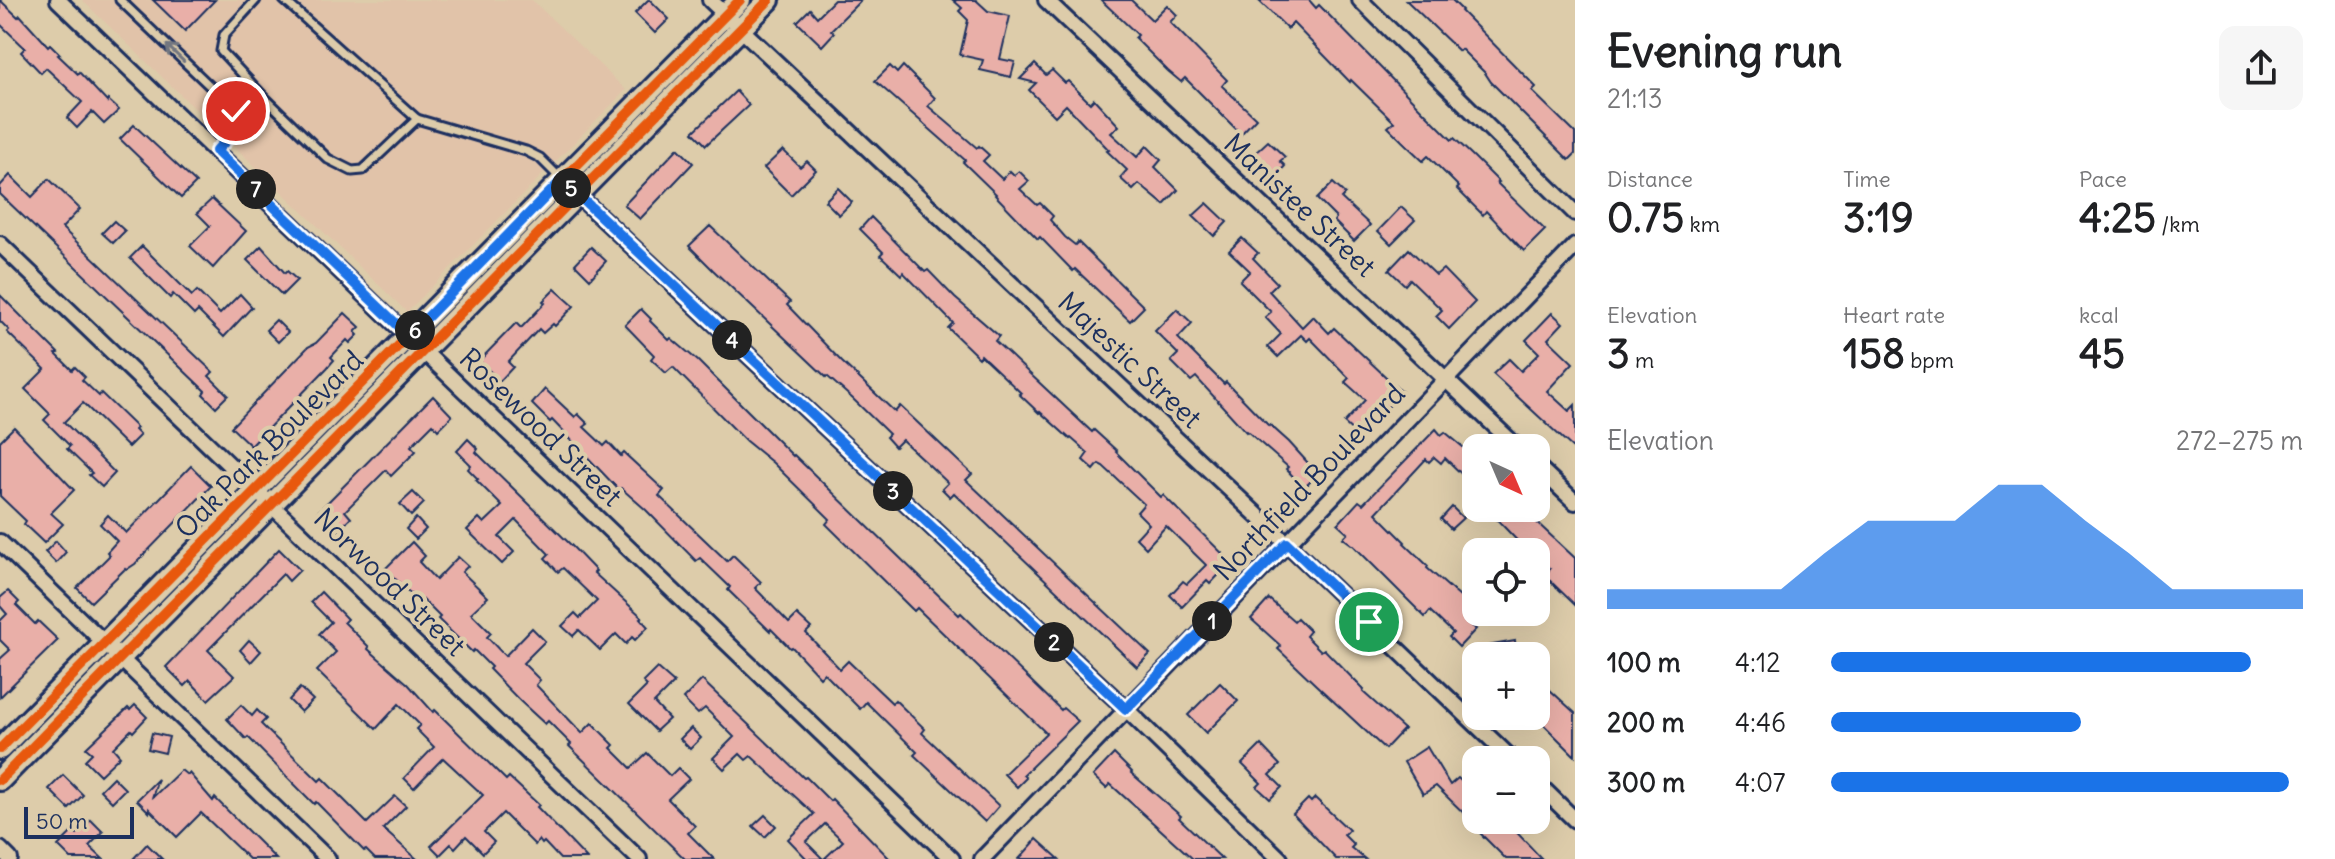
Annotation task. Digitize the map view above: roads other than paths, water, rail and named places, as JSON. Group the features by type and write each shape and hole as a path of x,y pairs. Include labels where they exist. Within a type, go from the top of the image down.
{"street":[{"name":"Rosewood Street","path":"58,0 944,857"},
{"name":"Majestic Street","path":"710,0 1498,746"},
{"name":"Oak Park Boulevard","path":"733,22 740,0"},
{"name":"Oak Park Boulevard","path":"0,780 113,651 264,497 733,22 769,0"},
{"name":"Manistee Street","path":"1046,0 1503,434"},
{"path":"1360,0 1575,213"},
{"path":"570,187 1126,709 1280,859"},
{"name":"Norwood Street","path":"0,244 639,859"},
{"name":"Northfield Boulevard","path":"982,859 1575,246"},
{"path":"1550,478 1575,502"},
{"path":"0,542 328,859"},
{"name":"Oak Park Boulevard","path":"0,749 113,651"},
{"path":"1550,796 1575,820"},
{"path":"0,849 10,859"}],"lane":[{"path":"120,0 236,111 240,121 235,131 216,151"},
{"path":"256,0 224,35 221,51 328,159 352,171 363,170 417,119"},
{"path":"284,0 417,119 526,151 540,158 570,187"}]}
